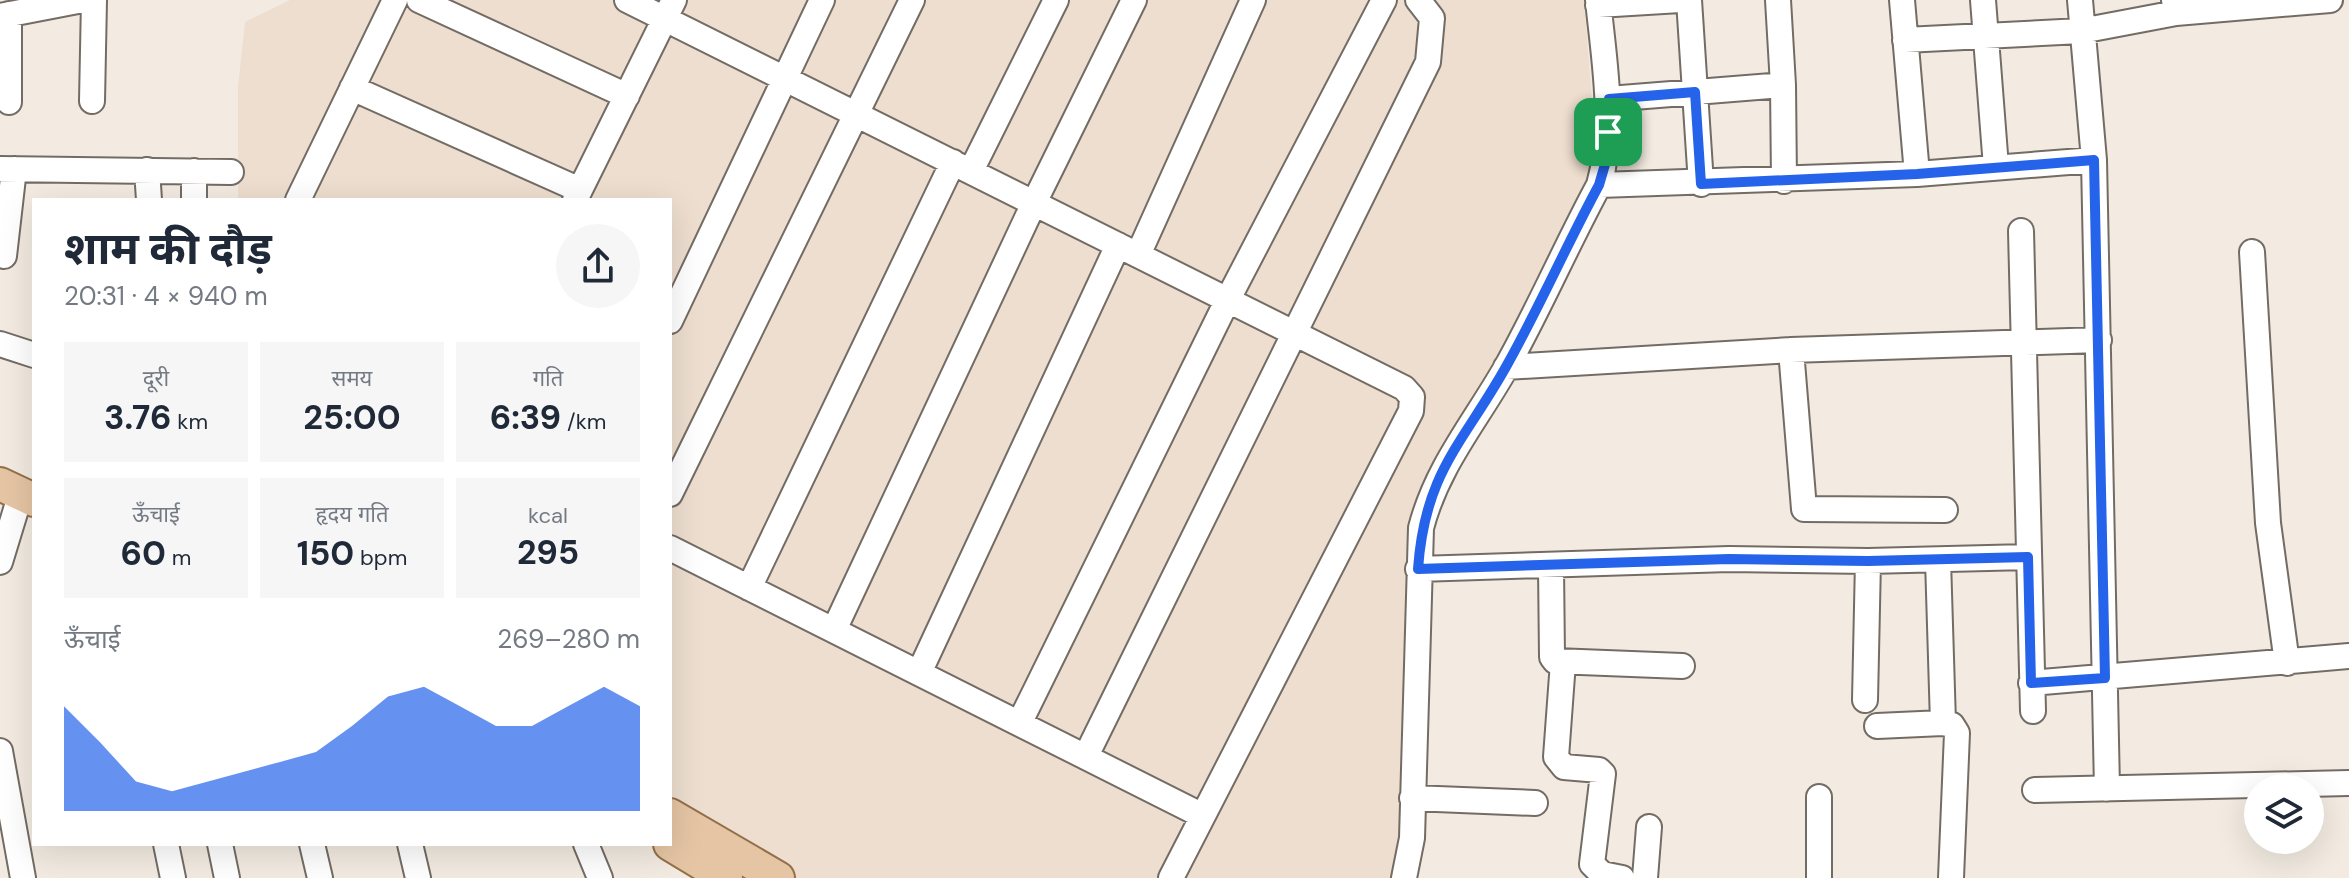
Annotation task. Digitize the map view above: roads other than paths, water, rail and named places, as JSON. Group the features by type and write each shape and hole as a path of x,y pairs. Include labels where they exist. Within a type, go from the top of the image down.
{"main road":[{"path":"672,816 778,878"},
{"path":"672,845 726,878"}],"street":[{"path":"9,102 5,15 83,0"},
{"path":"92,101 94,0"},
{"path":"299,198 395,0"},
{"path":"419,0 627,96"},
{"path":"627,0 670,9 784,77 1404,388 1412,397 1411,411 1171,878"},
{"path":"672,317 822,0"},
{"path":"672,490 912,0"},
{"path":"749,588 962,167 1056,0"},
{"path":"834,630 1034,203 1134,0"},
{"path":"919,673 1253,0"},
{"path":"1020,722 1227,301 1384,0"},
{"path":"1086,756 1428,62 1432,18 1418,0"},
{"path":"1404,878 1412,838 1418,569 1421,528 1428,501 1445,461 1506,367 1599,185 1606,161 1609,99 1598,3 1680,0"},
{"path":"1689,0 1701,184"},
{"path":"1778,0 1784,181"},
{"path":"1902,0 1917,174"},
{"path":"1983,0 1996,167"},
{"path":"2080,0 2094,160 2107,789"},
{"path":"1905,40 2081,31 2175,6 2330,0"},
{"path":"352,88 577,195 670,9"},
{"path":"1609,99 1783,85"},
{"path":"1599,185 1784,181 2094,160"},
{"path":"4,256 7,169 231,172"},
{"path":"147,170 149,198"},
{"path":"194,171 194,198"},
{"path":"2021,231 2033,711"},
{"path":"2252,252 2268,523 2287,663"},
{"path":"1506,367 1791,350 2099,340"},
{"path":"0,344 32,354"},
{"path":"1791,350 1804,509 1945,510"},
{"path":"0,562 18,492"},
{"path":"672,549 1201,815"},
{"path":"1418,569 1729,559 1868,561 2028,557"},
{"path":"1938,560 1943,723"},
{"path":"1865,700 1868,561"},
{"path":"1551,567 1552,657 1563,662 1682,666"},
{"path":"2031,683 2349,656"},
{"path":"1563,662 1556,757 1564,767 1599,770 1603,774 1592,864 1602,874 1622,878"},
{"path":"1877,726 1943,723 1952,725 1957,733 1951,878"},
{"path":"0,751 4,794 23,878"},
{"path":"2035,790 2349,783"},
{"path":"1819,797 1819,878"},
{"path":"1412,798 1535,803"},
{"path":"1645,878 1649,827"},
{"path":"166,846 173,878"},
{"path":"220,846 227,878"},
{"path":"312,846 320,878"},
{"path":"410,846 418,878"},
{"path":"587,846 600,878"}]}
